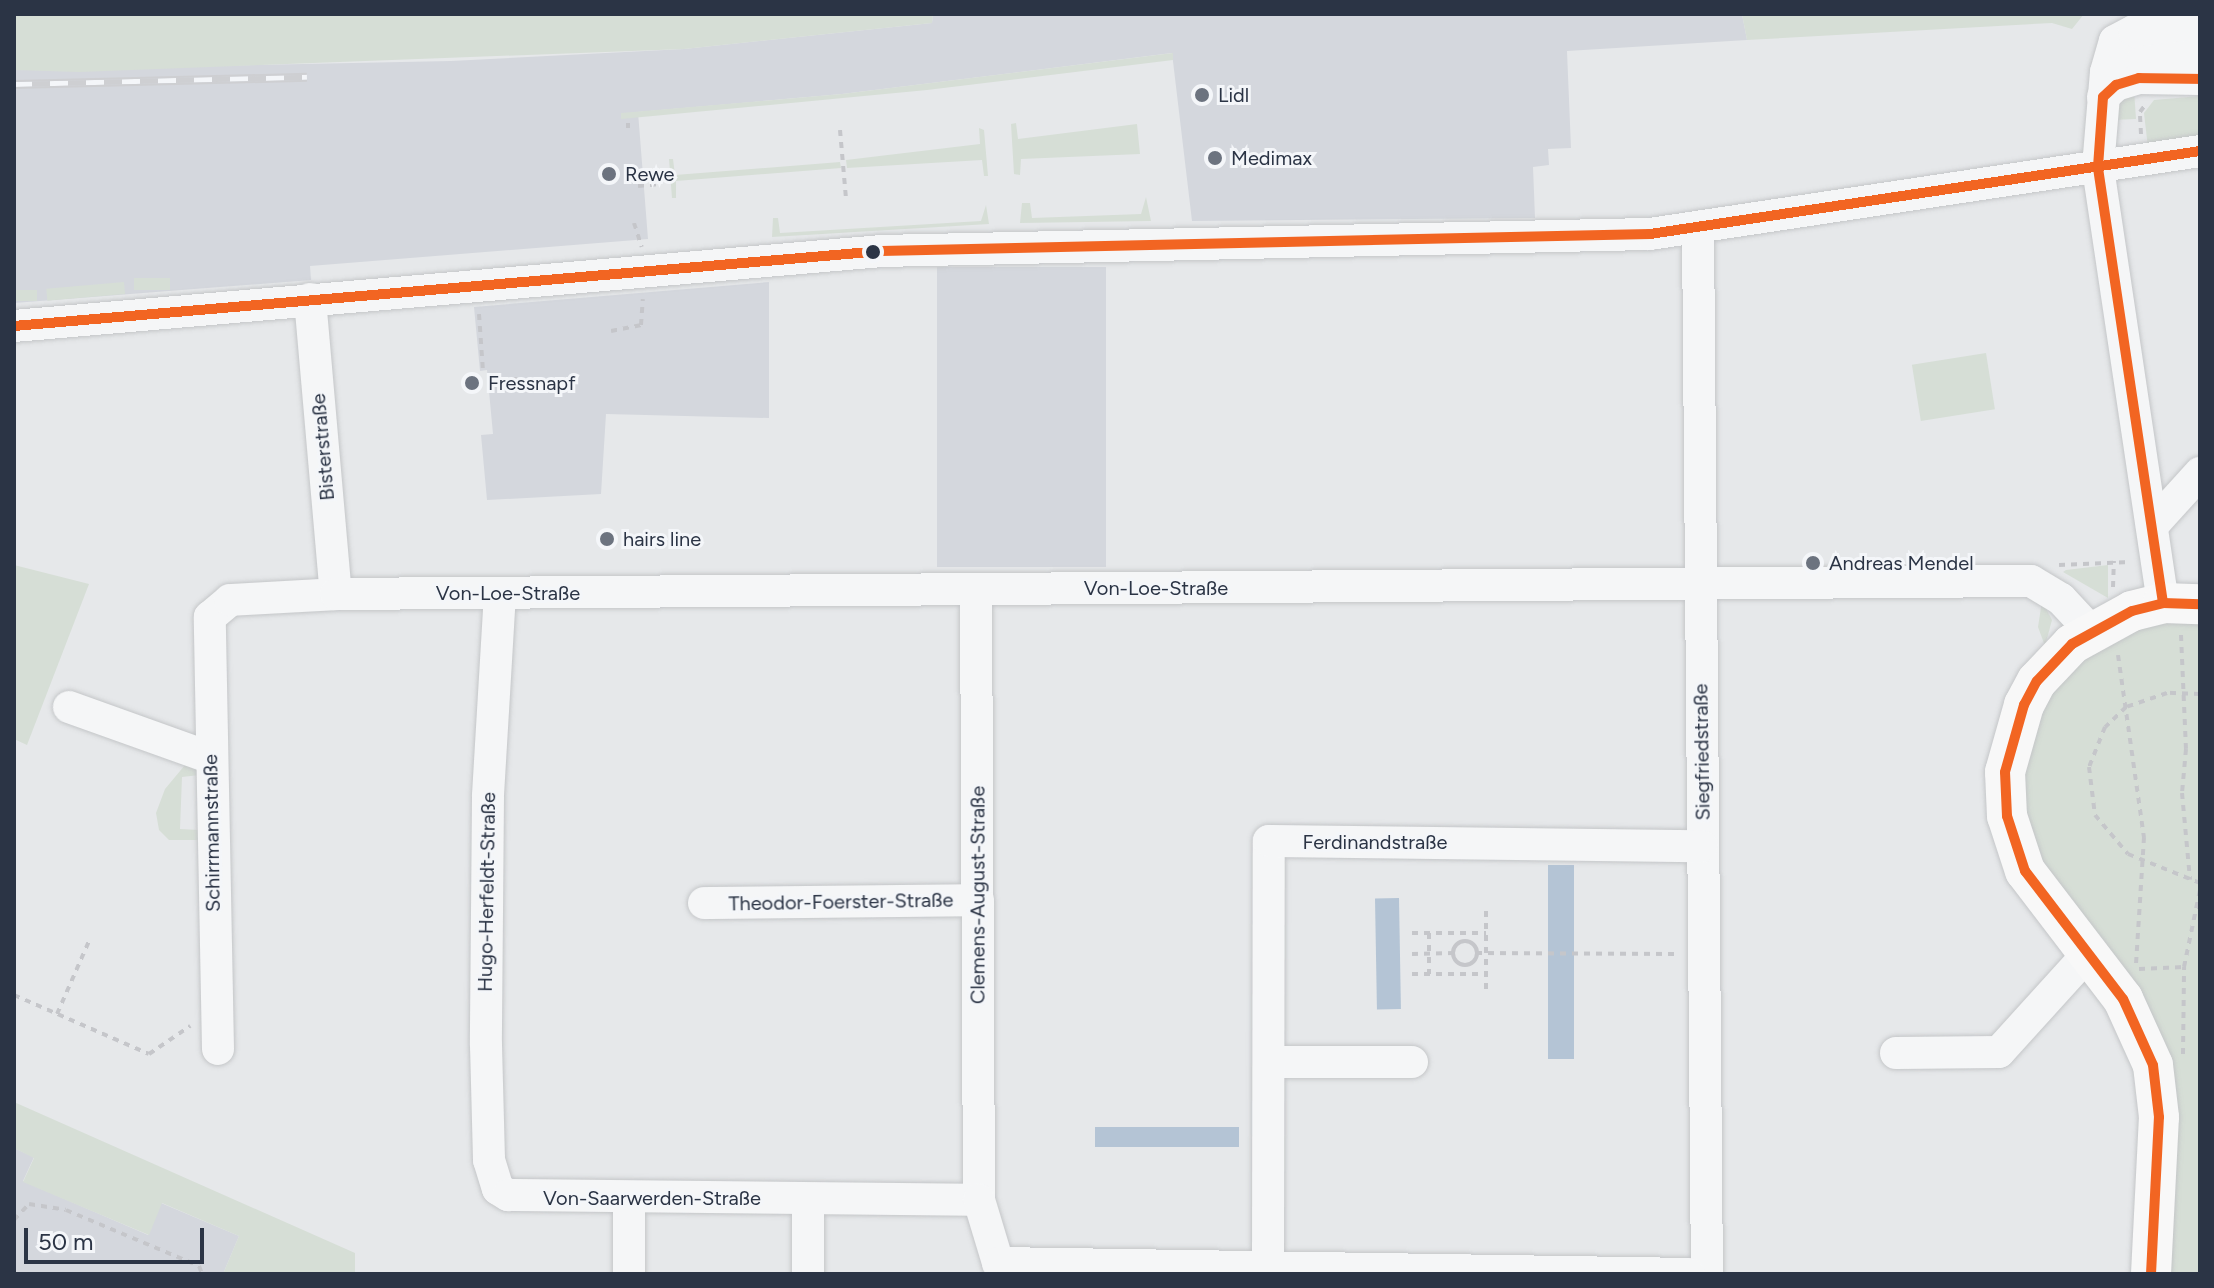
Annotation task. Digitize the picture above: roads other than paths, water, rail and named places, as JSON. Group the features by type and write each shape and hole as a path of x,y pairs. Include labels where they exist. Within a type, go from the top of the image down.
{"main road":[{"path":"2151,1274 2159,1117 2153,1065 2139,1025 2025,871 2005,794 2009,751 2024,705 2053,662 2101,624 2181,603"}],"street":[{"path":"2181,603 2152,526 2098,167 2110,52 2124,34 2187,21"},
{"path":"2105,85 2116,60 2128,56 2200,52"},
{"path":"2105,85 2139,78 2200,79"},
{"path":"14,326 644,270 927,249 1524,240 1698,229 2200,151"},
{"name":"Siegfriedstraße","path":"1698,229 1707,1274"},
{"name":"Bisterstraße","path":"310,299 336,594"},
{"path":"2152,526 2200,473"},
{"name":"Von-Loe-Straße","path":"210,617 230,600 336,594 2033,582 2101,624"},
{"name":"Clemens-August-Straße","path":"976,590 979,1200"},
{"name":"Hugo-Herfeldt-Straße","path":"498,1189 489,1160 485,964 500,593"},
{"name":"Schirrmannstraße","path":"210,617 218,1049"},
{"path":"69,707 200,754"},
{"name":"Ferdinandstraße","path":"1268,1268 1269,841 1702,846"},
{"name":"Theodor-Foerster-Straße","path":"704,903 978,900"},
{"path":"1896,1053 1999,1052 2088,954"},
{"path":"1269,1062 1412,1062"},
{"name":"Von-Saarwerden-Straße","path":"498,1189 519,1197 979,1200"},
{"path":"629,1198 629,1274"},
{"path":"808,1199 808,1274"},
{"path":"979,1200 990,1267 1689,1274"}],"water":[{"path":"1548,865 1574,865 1574,1059 1548,1059"},
{"path":"1375,898 1399,898 1401,1009 1377,1009"},
{"path":"1095,1127 1239,1127 1239,1147 1095,1147"}],"railway":[{"path":"14,84 307,77"}],"place":[{"name":"Lidl","path":"1202,95"},
{"name":"Medimax","path":"1215,158"},
{"name":"Rewe","path":"609,174"},
{"name":"Fressnapf","path":"472,383"},
{"name":"hairs line","path":"607,539"},
{"name":"Andreas Mendel","path":"1813,563"}]}
